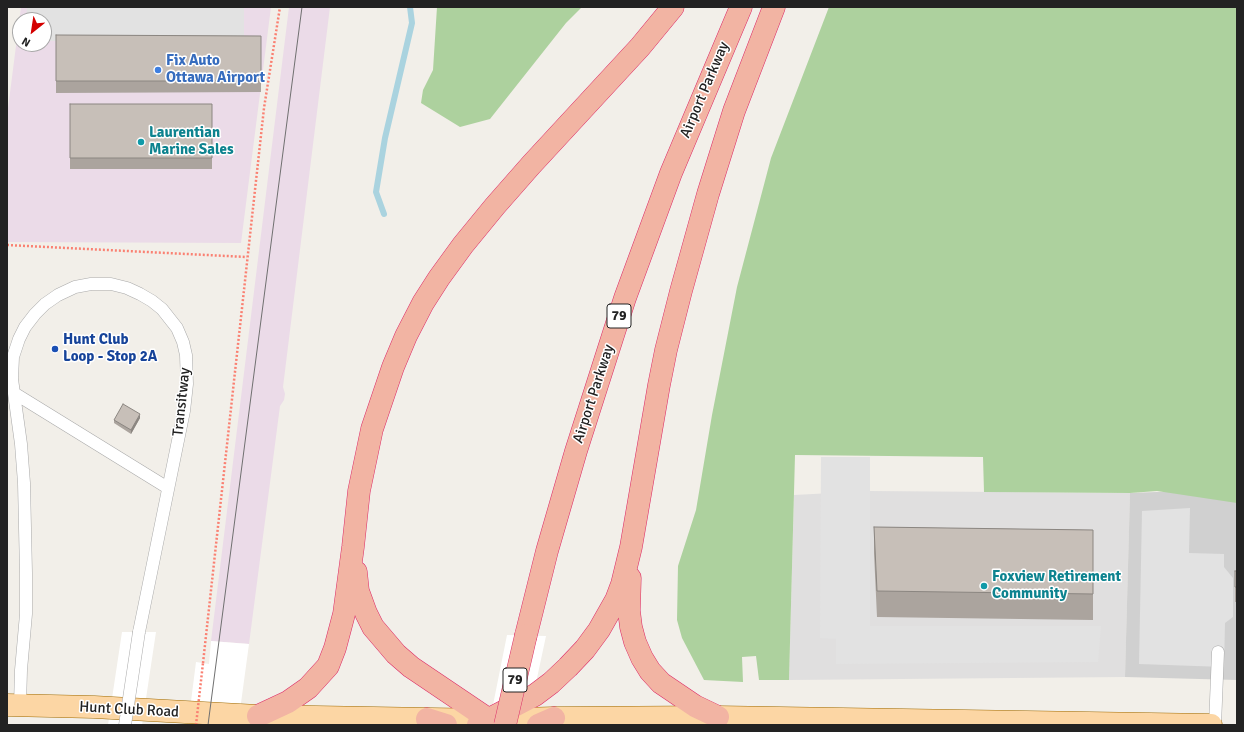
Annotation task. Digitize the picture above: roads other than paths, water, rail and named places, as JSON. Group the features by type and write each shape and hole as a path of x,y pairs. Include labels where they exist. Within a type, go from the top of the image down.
{"highway":[{"path":"258,716 288,702 308,688 328,666 339,635 344,614 359,491 372,430 393,367 406,336 423,303 463,245 495,206 640,47 673,7"},
{"name":"Airport Parkway","path":"492,724 526,635 547,551 576,451 625,298 671,172 741,7"},
{"path":"353,547 358,591 373,627 396,654 411,667 492,724 545,687 568,667 585,649 608,616 622,584 666,350 681,291 708,194 734,111 774,7"},
{"path":"630,547 630,622 635,642 642,658 650,671 661,683 695,706 718,717"}],"main road":[{"name":"Hunt Club Road","path":"13,705 94,707 258,716 492,724 718,717 1211,725"}],"lane":[{"name":"Transitway","path":"13,705 21,670 26,614 24,483 14,393 12,367 13,357 25,327 45,304 58,295 75,288 91,284 111,284 127,288 140,294 162,309 170,318 177,328 183,342 186,355 187,384 184,411 139,632 125,725"},
{"path":"14,393 168,488"},
{"path":"1215,725 1218,652"}],"waterway":[{"path":"384,214 376,192 385,138 412,23 410,7"}],"tram line":[{"path":"208,725 302,7"}],"place":[{"name":"Fix Auto Ottawa Airport","path":"158,70"},
{"name":"Laurentian Marine Sales","path":"141,142"},
{"name":"Hunt Club Loop - Stop 2A","path":"55,349"},
{"name":"Foxview Retirement Community","path":"984,586"}]}
